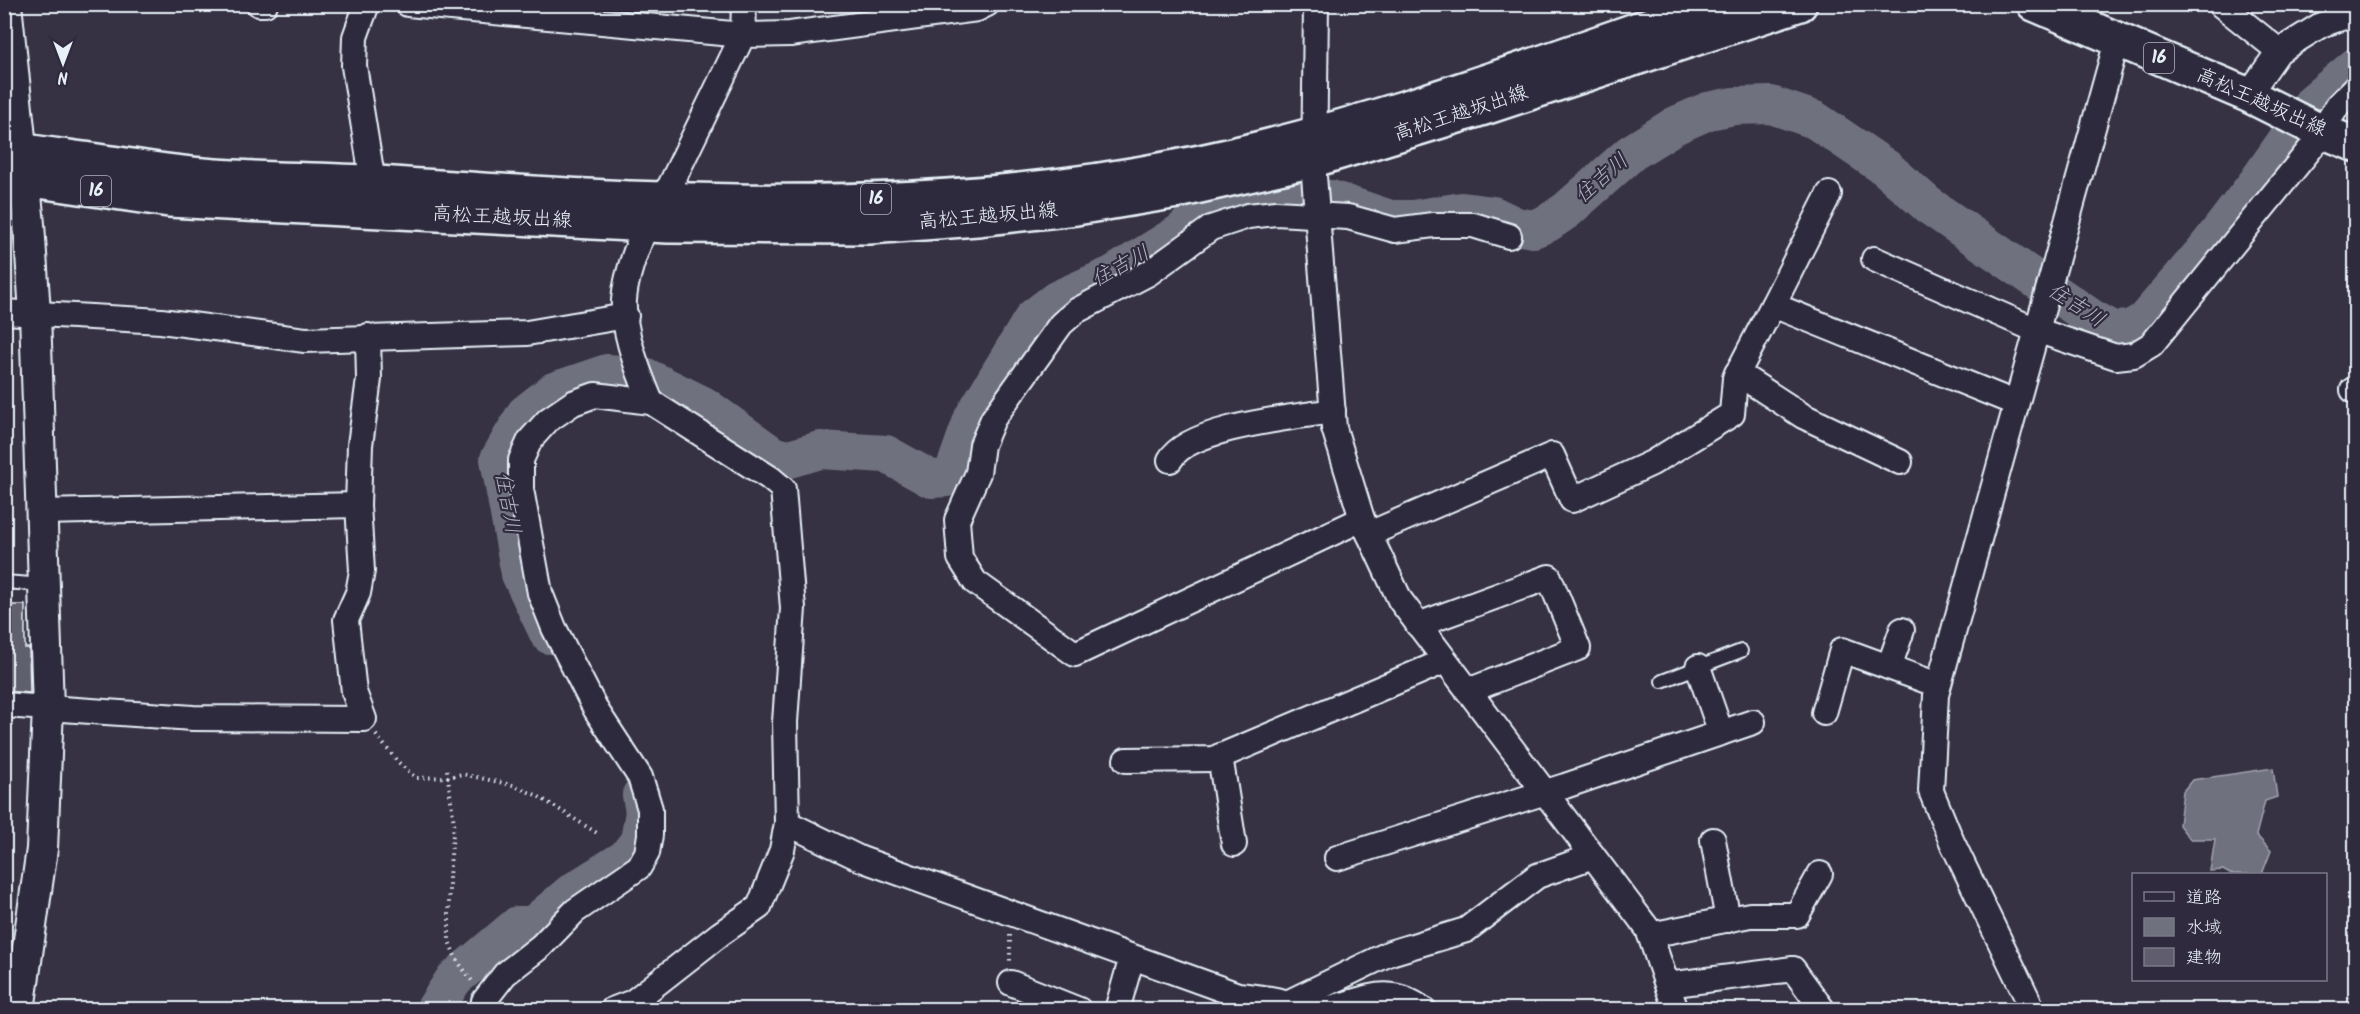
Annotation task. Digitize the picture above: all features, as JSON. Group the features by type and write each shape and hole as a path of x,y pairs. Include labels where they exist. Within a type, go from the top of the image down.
{"main road":[{"name":"高松王越坂出線","path":"1316,180 1480,84 1709,4"},
{"name":"高松王越坂出線","path":"13,163 169,200 653,211 869,227 977,219 1076,208 1178,191 1316,180 1487,107 1800,4"},
{"name":"高松王越坂出線","path":"2034,4 2248,95 2310,126 2355,145"},
{"name":"高松王越坂出線","path":"13,163 560,195 653,211"}],"street":[{"path":"6,4 13,163 35,313 48,708 42,849 19,1010"},
{"path":"259,4 265,4"},
{"path":"367,4 355,37 354,66 373,183"},
{"path":"408,4 743,34 789,34 977,9 987,4"},
{"path":"651,402 633,359 624,301 640,241 653,211 670,186 743,34 744,4"},
{"path":"1316,4 1316,180 1334,428 1365,526 1400,600 1650,934 1676,1010"},
{"path":"2220,4 2279,51"},
{"path":"2248,95 2279,51 2321,25 2355,13"},
{"path":"2033,1010 1952,842 1931,791 1938,684 2117,41"},
{"path":"1874,259 2036,330 2116,357 2134,355 2151,344 2310,126 2338,105 2355,87"},
{"path":"1316,180 1348,217 1395,230 1433,225 1473,225 1509,236"},
{"path":"1316,180 1248,216 1211,228 1149,273 1077,311 1061,324 993,419 982,445 978,473 957,520 960,558 975,582 1075,654 1365,526 1552,455 1572,500 1652,463 1732,414 1737,373 1829,194"},
{"path":"1773,305 2015,403"},
{"path":"4,312 161,321 305,340 368,336 527,333 626,316"},
{"path":"4,705 193,718 364,719 354,692 346,620 358,593 362,571 358,505 360,445 369,380 368,336"},
{"path":"1737,373 1803,416 1900,462"},
{"path":"489,1010 484,1001 505,974 541,946 575,911 639,867 647,853 650,808 644,787 596,711 554,628 540,593 524,516 521,460 530,440 542,427 573,403 595,395 651,402 770,478 783,489 793,608 785,722 787,823 782,850 759,907 720,933 649,1001 633,1002 612,1010"},
{"path":"1170,460 1176,450 1220,431 1333,411"},
{"path":"42,512 358,505"},
{"path":"1418,625 1549,577 1578,648 1468,691"},
{"path":"1889,667 1902,630"},
{"path":"1824,712 1842,650 1938,684"},
{"path":"1126,760 1214,759 1445,661"},
{"path":"1698,667 1721,733"},
{"path":"1336,858 1753,722"},
{"path":"1220,756 1234,844"},
{"path":"787,823 861,859 1132,957 1226,1000 1287,1002 1305,1009 1330,1009 1388,993 1411,1000 1424,1010"},
{"path":"1713,840 1728,920"},
{"path":"1287,1002 1389,953 1466,930 1537,876 1593,856"},
{"path":"1650,934 1750,915 1797,915 1820,874"},
{"path":"1117,1010 1132,957"},
{"path":"1667,985 1793,969 1823,1010"},
{"path":"1011,983 1079,1010"}],"lane":[{"path":"4,582 45,585"},
{"path":"1662,681 1741,651"}],"path":[{"path":"364,719 398,762 416,778 462,774 512,785 536,795 597,833"},
{"path":"447,770 454,824 449,876 449,941 456,959 475,985"}],"shaded area":[{"path":"4,209 9,215 18,307 5,307"}],"water":[{"path":"2273,768 2277,797 2265,801 2256,835 2271,851 2262,873 2210,871 2215,839 2190,839 2179,825 2183,791 2192,780"},
{"path":"526,915 542,937 518,952 505,949 516,932 463,977 446,998 441,1009 422,1010 453,969"}],"pier":[{"path":"463,957 474,972 464,982 453,966"}],"building":[{"path":"4,605 25,605 25,648 29,648 30,693 4,691"}],"waterway":[{"name":"住吉川","path":"549,635 520,574 499,459 525,414 554,391 607,373 644,376 703,405 774,456 789,459 820,450 886,454 931,479 947,478 955,468 973,417 1033,318 1058,299 1114,274 1180,233 1203,212 1244,203 1297,198 1331,199 1390,219 1413,219 1462,211 1493,215 1516,226 1533,229 1548,223 1567,210 1631,153 1674,126 1708,111 1734,106 1771,105 1815,120 1886,168 1928,205 2090,317 2113,330 2130,329 2144,321 2206,249 2258,181 2314,101 2356,66"},
{"name":"住吉川","path":"434,1010 454,979 518,925 533,925 572,892 626,858 639,841 644,812 641,795"}]}
